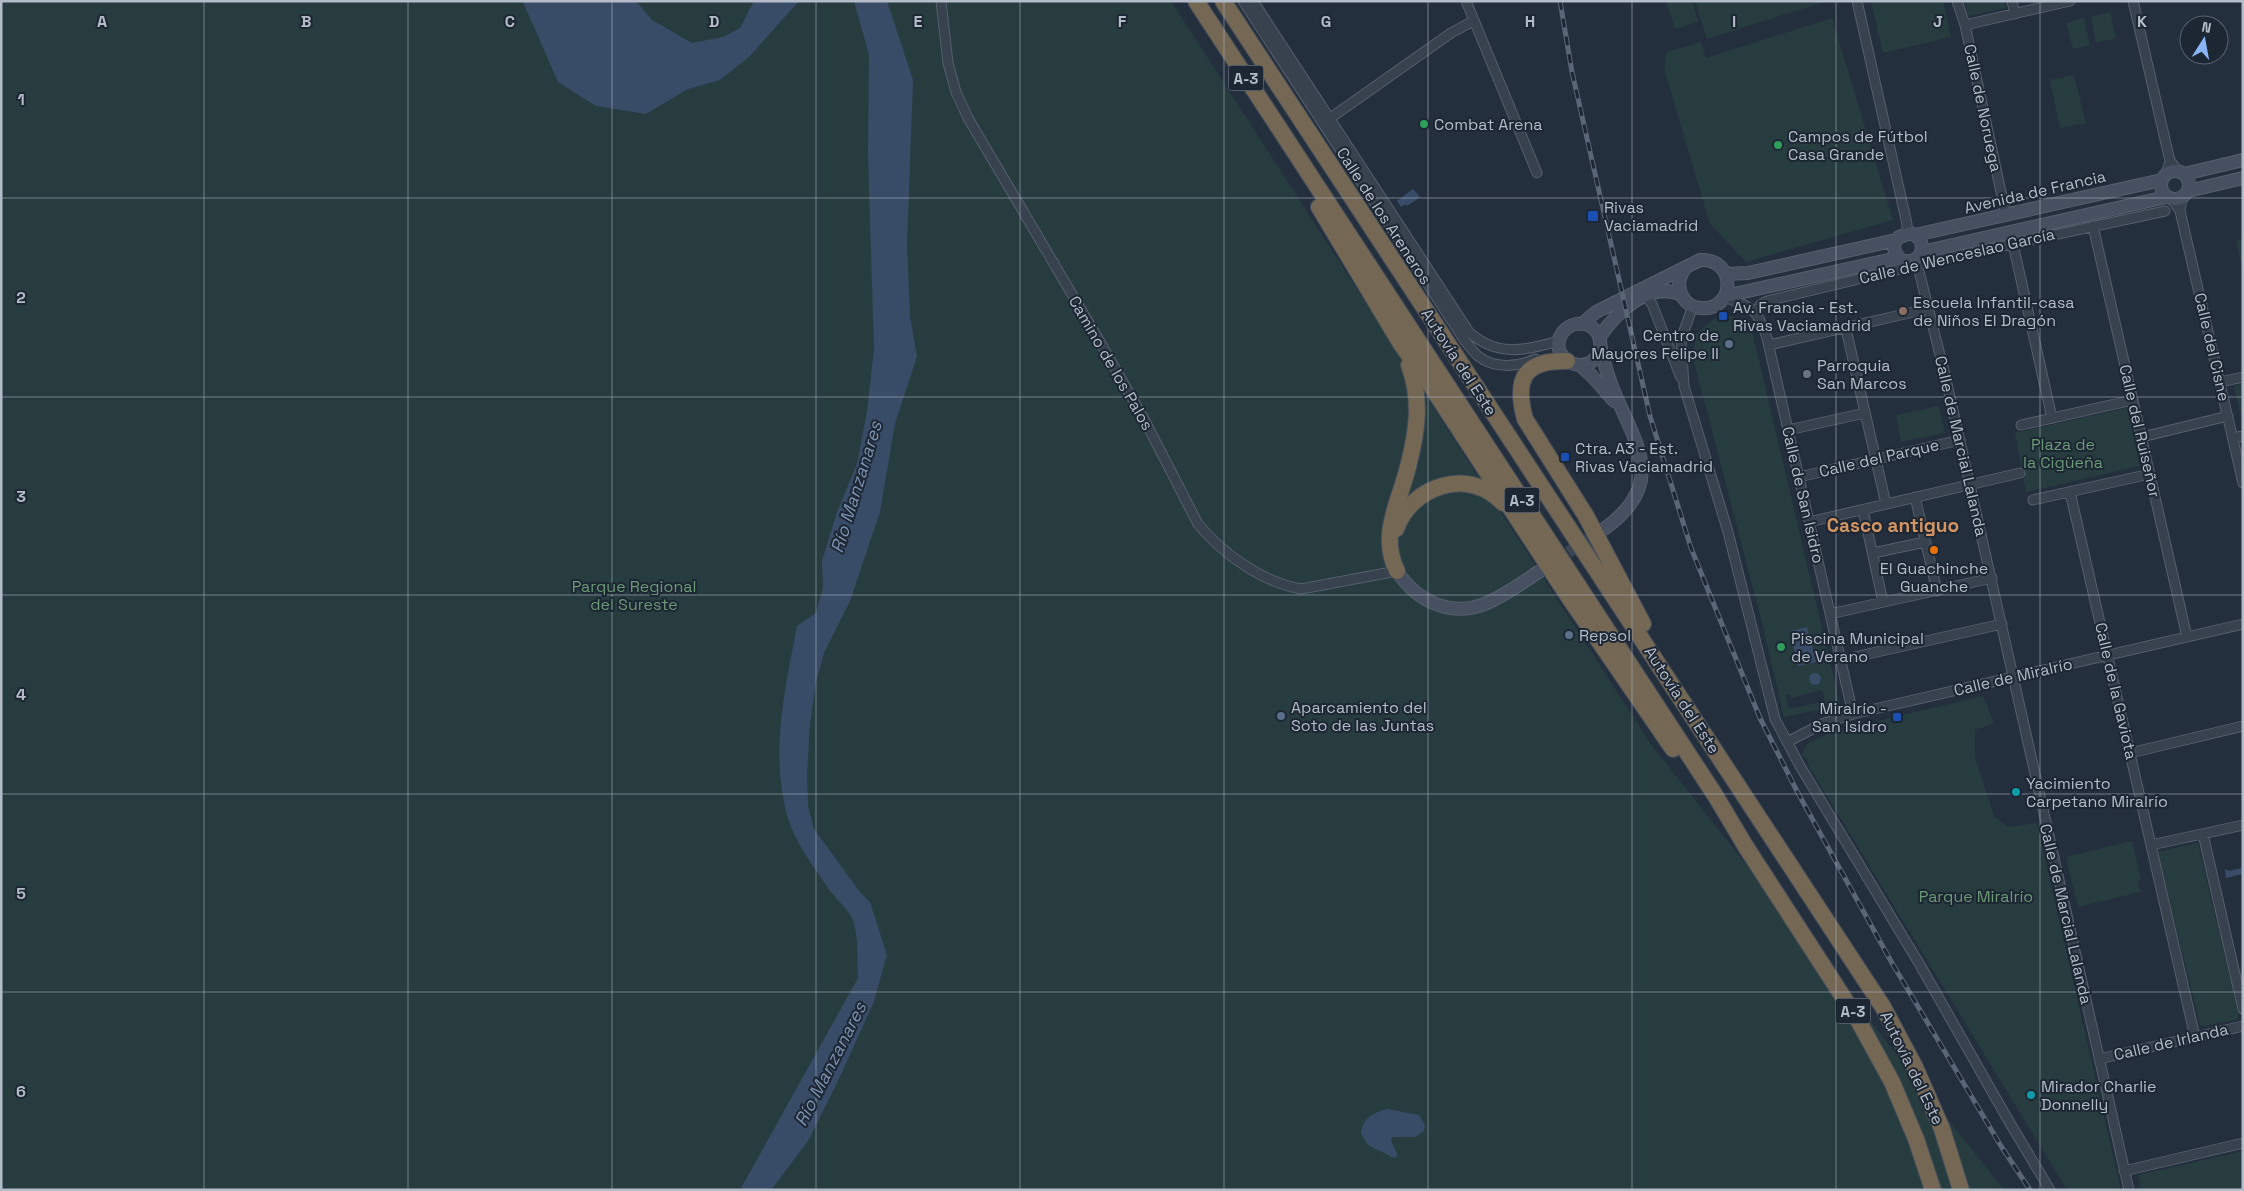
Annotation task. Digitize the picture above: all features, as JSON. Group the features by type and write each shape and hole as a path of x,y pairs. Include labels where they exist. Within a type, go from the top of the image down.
{"highway":[{"name":"Autovía del Este","path":"1196,1 1716,795 1746,847 1862,1028 1892,1082 1916,1139 1933,1190"},
{"name":"Autovía del Este","path":"1223,1 1883,1007 1915,1067 1942,1129 1961,1190"},
{"path":"1296,155 1302,178 1401,344 1634,695 1732,834 1746,847"},
{"path":"1397,571 1390,558 1391,521 1408,468 1417,425 1416,384 1401,344"},
{"path":"1570,360 1544,362 1530,370 1521,385 1521,406 1524,419 1586,516 1655,646 1661,667"},
{"path":"1397,571 1394,536 1400,517 1416,499 1430,489 1450,483 1468,484 1481,488 1499,499 1518,521"},
{"path":"1942,1129 1973,1190"}],"street":[{"name":"Camino de los Palos","path":"941,1 948,63 956,92 968,118 1101,343 1144,419 1198,524 1209,538 1232,556 1259,572 1291,587 1301,589 1397,571"},
{"name":"Calle de los Areneros","path":"1243,1 1465,340 1478,356 1496,363 1513,366 1545,356 1570,360"},
{"name":"Calle de los Areneros","path":"1252,1 1469,332 1488,345 1499,349 1528,349 1559,341"},
{"path":"1466,1 1537,173"},
{"path":"1857,1 1907,224 1906,236 1895,252 1899,258"},
{"name":"Calle de Noruega","path":"1957,1 1965,25 2006,215"},
{"path":"2012,1 2015,14"},
{"path":"1965,25 2070,1"},
{"path":"2133,1 2170,161 2172,175 2162,192 2177,196 2188,179 2172,175"},
{"path":"1329,118 1451,32 1473,21"},
{"name":"Avenida de Francia","path":"1726,274 1748,274 1906,236 2006,215 2243,160"},
{"name":"Avenida de Francia","path":"1724,297 1899,258 1907,262 2243,178"},
{"name":"Calle del Cisne","path":"2177,196 2243,483"},
{"name":"Calle de Wenceslao García","path":"1756,313 1762,302 1918,259 2012,244 2165,211"},
{"name":"Calle del Ruiseñor","path":"2093,226 2187,637"},
{"path":"1906,236 1920,240 1918,259"},
{"path":"2012,244 2052,418"},
{"name":"Calle de Marcial Lalanda","path":"1918,259 1927,309 1931,313 1992,578 2129,1190"},
{"path":"1570,360 1593,361 1609,322 1618,314 1657,291 1666,290 1682,295 1693,306 1701,308 1712,307 1724,297 1728,285 1726,274 1718,264 1709,260 1698,260 1592,314 1582,324 1567,328 1559,341 1570,360 1592,376 1621,408"},
{"path":"1682,295 1679,280 1686,267"},
{"path":"1646,296 1652,304 1684,386 1728,532 1769,702 1775,719 2050,1190"},
{"path":"1724,297 1756,313"},
{"path":"1684,386 1681,339 1693,306"},
{"path":"1769,345 1846,329 1927,309"},
{"name":"Calle de San Isidro","path":"1756,313 1760,316 1769,345 1852,714"},
{"path":"1582,324 1594,328 1621,408 1637,444 1642,474 1638,491 1629,508 1604,529"},
{"path":"1846,329 1886,504"},
{"path":"2220,382 2243,377"},
{"path":"2021,425 2133,400"},
{"path":"1788,430 1865,413"},
{"path":"2142,437 2228,416"},
{"path":"2233,438 2243,436"},
{"name":"Calle del Parque","path":"1799,477 1960,440"},
{"path":"1809,522 2020,473"},
{"path":"2033,500 2150,474"},
{"name":"Calle de la Gaviota","path":"2070,492 2195,1037"},
{"path":"1915,497 1937,591"},
{"path":"1863,510 1883,602"},
{"path":"1872,553 1925,542"},
{"path":"1397,571 1410,590 1418,596 1434,604 1462,608 1487,603 1540,571"},
{"path":"1830,614 1992,578"},
{"path":"1841,660 2002,624"},
{"name":"Calle de Miralrío","path":"1787,742 1822,724 1852,714 2243,624"},
{"path":"2130,752 2243,726"},
{"path":"2151,845 2243,825"},
{"path":"2203,834 2243,1009"},
{"name":"Calle de Irlanda","path":"2099,1059 2243,1026"},
{"path":"2124,1171 2243,1143"}],"green space":[{"name":"Parque Regional del Sureste","path":"1,1 1171,1 1650,743 2004,1190 1,1190"},
{"path":"1666,1 1692,1 1698,22 1675,29"},
{"path":"1695,1 1827,1 1707,39"},
{"path":"1943,1 1951,37 1883,53 1871,2"},
{"path":"1965,1 2004,1 2006,8 1968,16"},
{"path":"2110,12 2116,38 2096,43 2091,17"},
{"name":"Campos de Fútbol Casa Grande","path":"1832,18 1893,220 1746,262 1710,224 1664,69 1667,52 1701,42 1706,58"},
{"path":"2084,18 2090,45 2073,49 2066,23"},
{"path":"2074,75 2086,123 2060,128 2050,80"},
{"path":"2243,239 2243,268 2242,268 2236,240"},
{"path":"1727,315 1750,322 1840,705 1784,717 1759,611 1693,358 1696,334 1714,319","holes":["1813,674 1818,674 1821,678 1819,683 1814,685 1810,682 1809,678","1822,690 1825,701 1789,709 1786,695 1790,695 1791,698"]},
{"path":"2243,384 2243,424 2234,386"},
{"path":"1939,406 1945,433 1901,442 1896,415"},
{"name":"Plaza de la Cigüeña","path":"2127,408 2140,466 2026,492 2015,433"},
{"name":"Parque Miralrío","path":"1983,696 1994,723 1975,730 1975,757 1994,816 2008,827 2037,823 2121,1190 2067,1190 1808,765 1808,760 1802,755 1807,744 1831,732"},
{"path":"2132,841 2141,880 2138,881 2140,891 2144,891 2078,907 2066,857"},
{"path":"2198,844 2239,1016 2237,1020 2203,1026 2200,1025 2158,852"},
{"path":"2243,1151 2243,1190 2141,1190 2138,1175"}],"water":[{"path":"636,1 652,20 692,43 723,37 740,28 754,1 799,1 750,56 720,80 688,89 646,114 596,106 558,82 523,2"},
{"name":"Río Manzanares","path":"854,1 887,1 913,80 907,245 910,316 917,356 895,424 880,512 850,601 824,653 816,682 810,724 807,775 808,806 814,829 860,892 870,902 887,955 873,1004 808,1141 771,1190 740,1190 858,978 857,939 852,918 828,888 799,844 787,815 780,768 781,720 797,626 816,613 823,587 822,561 837,512 857,464 867,411 874,349 868,156 869,55"},
{"path":"1413,189 1420,197 1407,206 1406,204 1401,207 1397,201"},
{"path":"1807,627 1816,662 1798,666 1790,631"},
{"path":"1815,673 1821,679 1815,685 1809,679"},
{"path":"2241,868 2242,874 2226,878 2225,869 2229,871"},
{"path":"1388,1109 1419,1115 1425,1125 1424,1131 1415,1137 1392,1137 1391,1140 1398,1156 1394,1158 1368,1145 1361,1134 1366,1120 1378,1112"}],"tunnel":[{"path":"1553,562 1603,530"}],"railway":[{"path":"1560,1 1572,72 1650,416 1691,548 1760,718 1799,795 1892,963 2001,1146 2030,1190"}],"place":[{"name":"Combat Arena","path":"1424,124"},
{"name":"Campos de Fútbol Casa Grande","path":"1778,145"},
{"name":"Rivas Vaciamadrid","path":"1593,216"},
{"name":"Escuela Infantil-casa de Niños El Dragón","path":"1903,311"},
{"name":"Av. Francia - Est. Rivas Vaciamadrid","path":"1723,316"},
{"name":"Centro de Mayores Felipe II","path":"1729,344"},
{"name":"Parroquia San Marcos","path":"1807,374"},
{"name":"Ctra. A3 - Est. Rivas Vaciamadrid","path":"1565,457"},
{"name":"El Guachinche Guanche","path":"1934,550"},
{"name":"Repsol","path":"1569,635"},
{"name":"Piscina Municipal de Verano","path":"1781,647"},
{"name":"Aparcamiento del Soto de las Juntas","path":"1281,716"},
{"name":"Miralrío - San Isidro","path":"1897,717"},
{"name":"Yacimiento Carpetano Miralrío","path":"2016,792"},
{"name":"Mirador Charlie Donnelly","path":"2031,1095"}],"district":[{"name":"Casco antiguo","path":"1893,525"}]}
